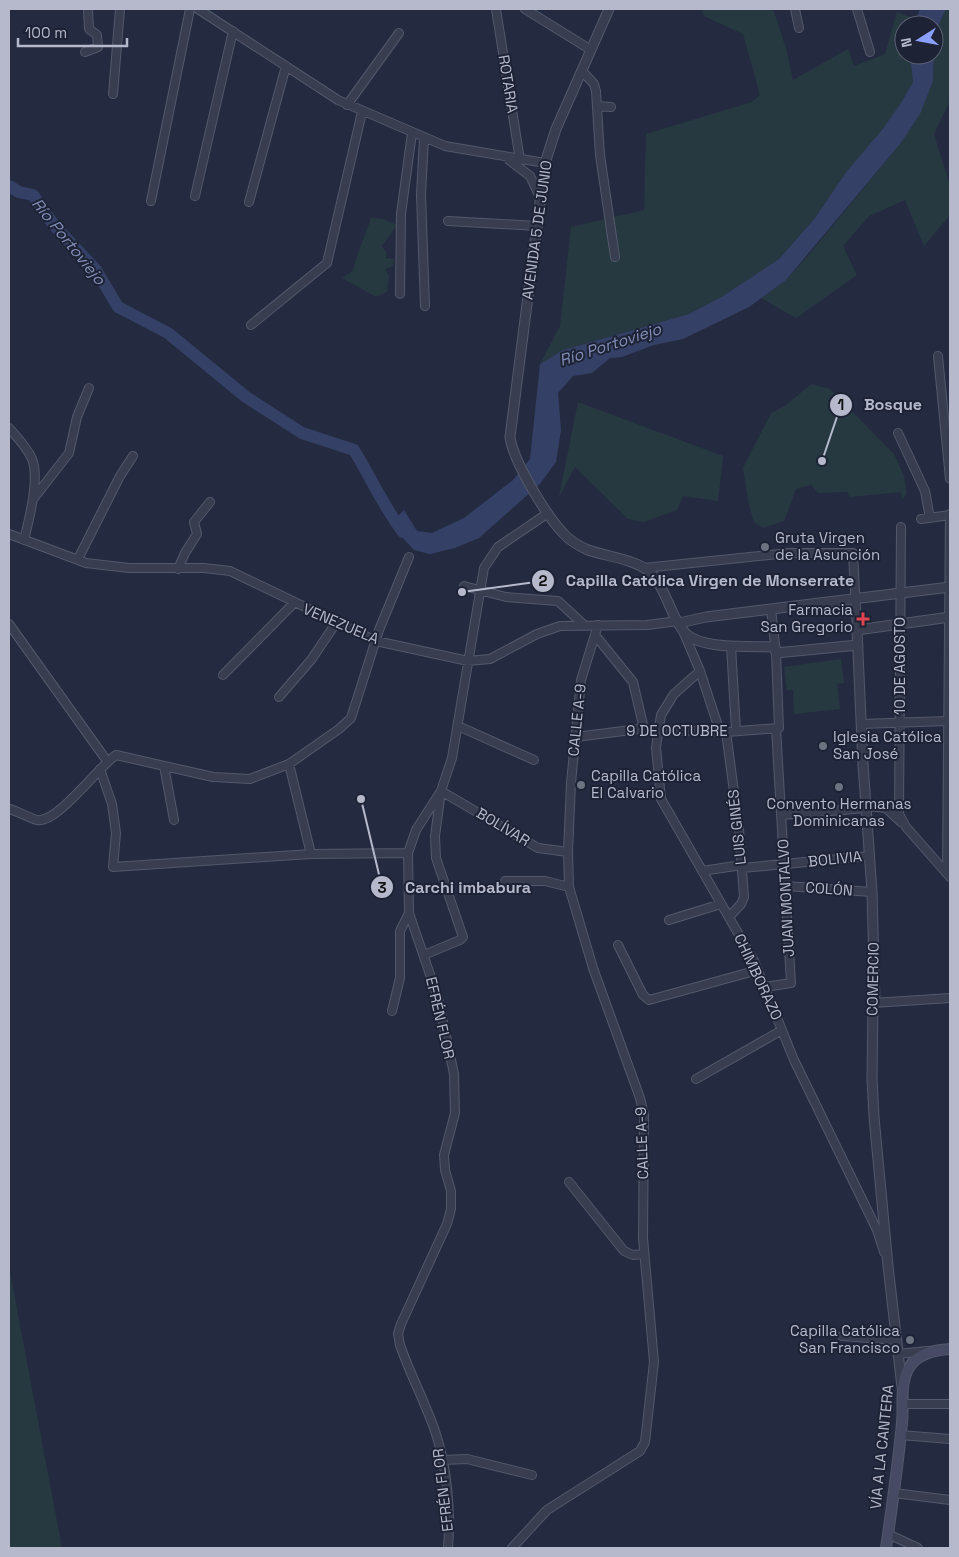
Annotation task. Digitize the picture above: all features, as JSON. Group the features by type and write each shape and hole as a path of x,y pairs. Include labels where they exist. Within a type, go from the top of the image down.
{"main road":[{"name":"VÍA A LA CANTERA","path":"886,1548 894,1493 904,1381 908,1369 920,1357 934,1350 950,1349"}],"street":[{"path":"85,52 98,47 97,34 89,29 88,9"},
{"path":"113,94 120,9"},
{"path":"151,201 190,9"},
{"path":"198,9 347,105 362,112 456,149 545,164"},
{"name":"ROTARIA","path":"496,9 520,160"},
{"path":"525,9 592,50"},
{"name":"AVENIDA 5 DE JUNIO","path":"609,9 556,129 545,164 510,437 517,461 562,533 574,543 644,568"},
{"path":"795,9 799,28"},
{"path":"857,9 870,52"},
{"path":"195,196 233,31"},
{"path":"347,105 400,33"},
{"path":"249,202 286,66"},
{"path":"582,71 594,84 600,154 615,257"},
{"path":"597,106 611,107"},
{"path":"251,325 327,263 362,112"},
{"path":"400,294 401,214 412,133"},
{"path":"424,138 421,196 425,306"},
{"path":"506,158 530,176 540,197"},
{"path":"448,221 538,226"},
{"path":"938,356 950,479"},
{"path":"34,498 69,453 77,417 88,388"},
{"path":"9,428 28,450 33,461 34,498 24,540"},
{"path":"898,433 925,491 930,518"},
{"path":"78,559 120,476 133,456"},
{"path":"178,569 197,534 194,522 210,502"},
{"name":"EFRÉN FLOR","path":"448,1548 443,1460 434,1430 400,1345 398,1334 447,1224 451,1209 451,1191 445,1170 444,1155 455,1113 454,1074 438,998 409,913 408,852 416,830 441,792 452,758 484,568 492,553 546,510"},
{"path":"921,519 950,515 948,875"},
{"name":"10 DE AGOSTO","path":"901,527 899,595 899,804 900,817 906,827"},
{"name":"VENEZUELA","path":"9,534 86,563 129,568 204,568 230,571 376,641 468,661 490,659 552,628 583,624 680,624 706,617 899,595 950,587"},
{"name":"COMERCIO","path":"644,568 789,553 853,553 861,724 872,892 874,1003 872,1079 888,1266 903,1404"},
{"path":"9,809 28,815 36,820 44,820 66,805 116,755 213,777 250,780 289,764 339,729 350,718 397,581 409,556"},
{"path":"644,568 660,584 680,624 690,637 698,641 776,650 858,645"},
{"path":"464,586 506,597 558,601 583,624"},
{"path":"223,675 294,603"},
{"name":"JUAN MONTALVO","path":"765,987 791,983 777,728 776,650 771,609"},
{"path":"857,630 950,617"},
{"path":"280,697 311,660 336,623"},
{"path":"9,624 108,761"},
{"name":"LUIS GINÉS","path":"680,624 723,732 742,866 744,900 729,917"},
{"name":"CALLE A-9","path":"512,1548 547,1510 640,1451 646,1442 654,1362 644,1254 642,1106 593,968 569,886 568,852 571,783 581,680 591,650 598,638 598,625"},
{"path":"598,638 633,682 641,729 649,735 656,747"},
{"path":"731,646 736,731"},
{"name":"CHIMBORAZO","path":"700,671 669,700 661,715 656,747 662,799 758,970 782,1030 866,1211 881,1239 888,1266"},
{"path":"861,724 900,722 949,724"},
{"path":"458,726 534,760"},
{"name":"9 DE OCTUBRE","path":"576,736 641,729 723,732 777,728"},
{"path":"289,764 311,854"},
{"path":"164,766 174,820"},
{"path":"100,769 112,804 116,833 113,867 311,854 408,852"},
{"path":"424,955 463,937 436,858 435,836 441,792"},
{"name":"BOLÍVAR","path":"441,792 538,848 568,852"},
{"path":"782,815 899,804"},
{"path":"866,807 886,808 906,827 948,875"},
{"path":"937,862 947,852"},
{"name":"BOLIVIA","path":"702,871 870,856"},
{"path":"505,881 545,881 569,886"},
{"name":"COLÓN","path":"786,886 872,892"},
{"path":"669,920 721,904"},
{"path":"392,1010 400,978 400,931 409,913"},
{"path":"618,945 643,995 650,1000 758,970"},
{"path":"874,1003 950,998"},
{"path":"696,1079 782,1030"},
{"path":"570,1182 624,1251 632,1255 644,1254"},
{"path":"866,1211 875,1215 884,1210"},
{"path":"842,1336 896,1340"},
{"path":"898,1354 934,1350"},
{"path":"903,1404 950,1404"},
{"path":"900,1435 950,1438"},
{"path":"443,1460 467,1460 532,1475"},
{"path":"894,1493 950,1500"},
{"path":"888,1534 918,1548"}],"shaded area":[{"path":"702,9 773,9 787,52 793,80 848,49 854,66 885,54 894,22 894,65 911,65 913,82 883,130 847,171 815,218 779,259 723,296 689,314 563,350 540,364 560,326 571,227 644,210 646,134 752,102 760,95 743,34 704,16"},
{"path":"946,9 950,9 950,101 934,134 950,186 950,215 924,246 905,200 869,216 843,246 857,275 796,318 761,298 786,280 807,257 900,144 933,81 933,65 944,65 943,15"},
{"path":"371,218 383,219 397,225 382,246 387,254 385,258 394,259 393,266 385,269 389,276 387,292 376,297 342,278 353,271"},
{"path":"811,384 830,389 894,454 904,476 907,494 902,499 901,492 850,497 847,492 818,493 811,485 796,489 784,521 763,528 754,522 749,506 743,468 771,413 785,406"},
{"path":"578,402 723,456 718,501 683,496 677,510 644,522 628,519 575,467 559,497"},
{"path":"841,659 844,683 837,684 840,709 794,714 793,690 787,690 784,667"},
{"path":"9,1267 62,1548 9,1548"}],"water":[{"path":"920,9 946,9 943,15 918,15"},
{"path":"911,65 934,65 933,81 920,114 900,144 786,280 749,307 683,339 654,345 622,357 610,358 592,373 573,376 558,393 561,430 556,462 540,484 479,538 455,548 430,554 414,550 390,524 404,510 417,531 432,533 464,518 513,480 530,459 540,364 563,350 689,314 723,296 779,259 815,218 847,171 882,130 913,82"}],"waterway":[{"name":"Río Portoviejo","path":"9,186 19,192 33,195 53,224 96,270 118,307 168,333 246,397 302,433 354,450 383,502 403,532"}],"place":[{"name":"Bosque","path":"822,461"},
{"name":"Gruta Virgen de la Asunción","path":"765,547"},
{"name":"Capilla Católica Virgen de Monserrate","path":"462,592"},
{"name":"Farmacia San Gregorio","path":"863,619"},
{"name":"Iglesia Católica San José","path":"823,746"},
{"name":"Capilla Católica El Calvario","path":"581,785"},
{"name":"Convento Hermanas Dominicanas","path":"839,787"},
{"name":"Carchi imbabura","path":"361,799"},
{"name":"Capilla Católica San Francisco","path":"910,1340"}]}
